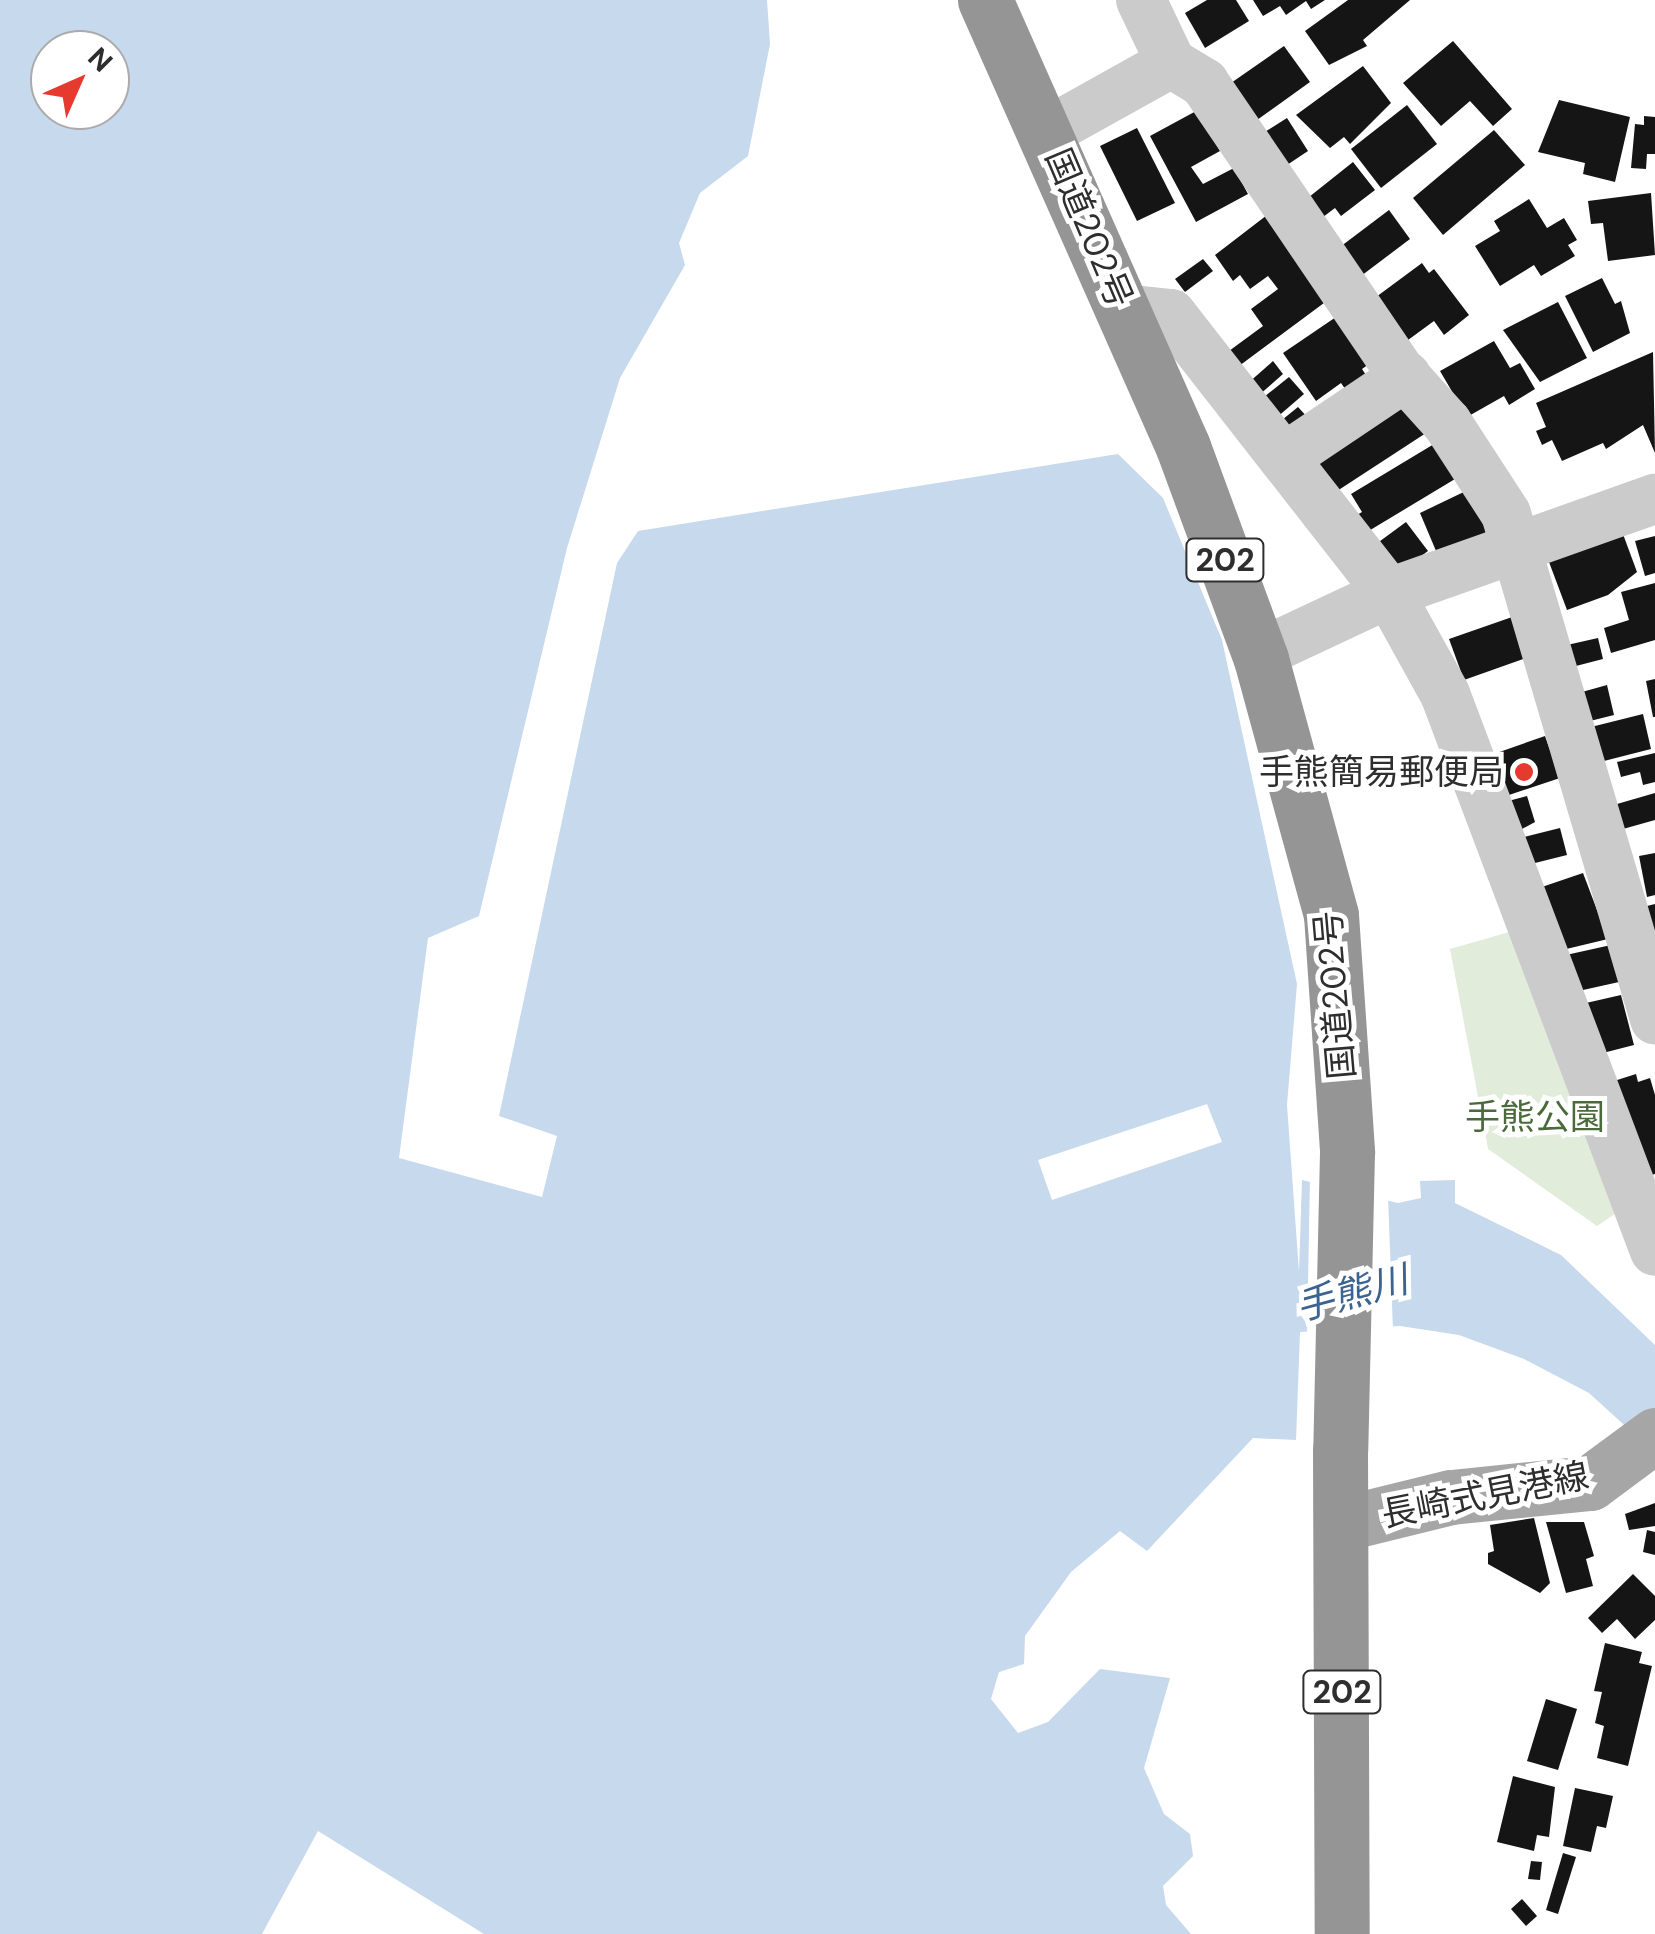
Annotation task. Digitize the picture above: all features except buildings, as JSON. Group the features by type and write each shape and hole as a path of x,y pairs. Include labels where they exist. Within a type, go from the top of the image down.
{"highway":[{"name":"国道202号","path":"985,0 1124,309 1259,654 1331,914 1346,1152 1340,1450 1342,1934"}],"main road":[{"name":"長崎式見港線","path":"1341,1524 1451,1497 1590,1482 1640,1446"}],"street":[{"path":"1142,0 1171,63 1204,83 1406,376 1447,423 1498,501 1655,1019"},
{"path":"1047,132 1171,63"},
{"path":"1124,309 1171,314 1389,593 1444,694 1655,1251"},
{"path":"1284,458 1406,376"},
{"path":"1259,654 1389,593 1514,552 1655,498"}],"green space":[{"name":"手熊公園","path":"1520,929 1624,1208 1597,1226 1488,1149 1450,949"}],"water":[{"name":"手熊川","path":"0,0 767,0 770,44 748,156 700,193 679,243 685,265 620,378 567,548 479,916 428,938 399,1158 542,1197 557,1136 499,1116 617,563 638,531 1118,454 1163,498 1222,640 1297,984 1287,1105 1299,1272 1302,1180 1398,1203 1421,1198 1420,1181 1455,1180 1455,1203 1561,1255 1655,1345 1655,1453 1589,1393 1524,1359 1459,1335 1400,1326 1300,1332 1296,1440 1253,1438 1147,1551 1120,1531 1071,1572 1025,1636 1024,1664 999,1672 991,1699 1018,1733 1048,1722 1100,1669 1170,1678 1144,1768 1164,1814 1190,1834 1193,1856 1163,1886 1166,1905 1191,1934 484,1934 318,1831 262,1934 0,1934"}],"pier":[{"path":"1207,1104 1222,1142 1052,1200 1038,1160"},
{"path":"1310,1177 1388,1196 1393,1331 1307,1336"}],"place":[{"name":"手熊簡易郵便局","path":"1524,772"}]}
